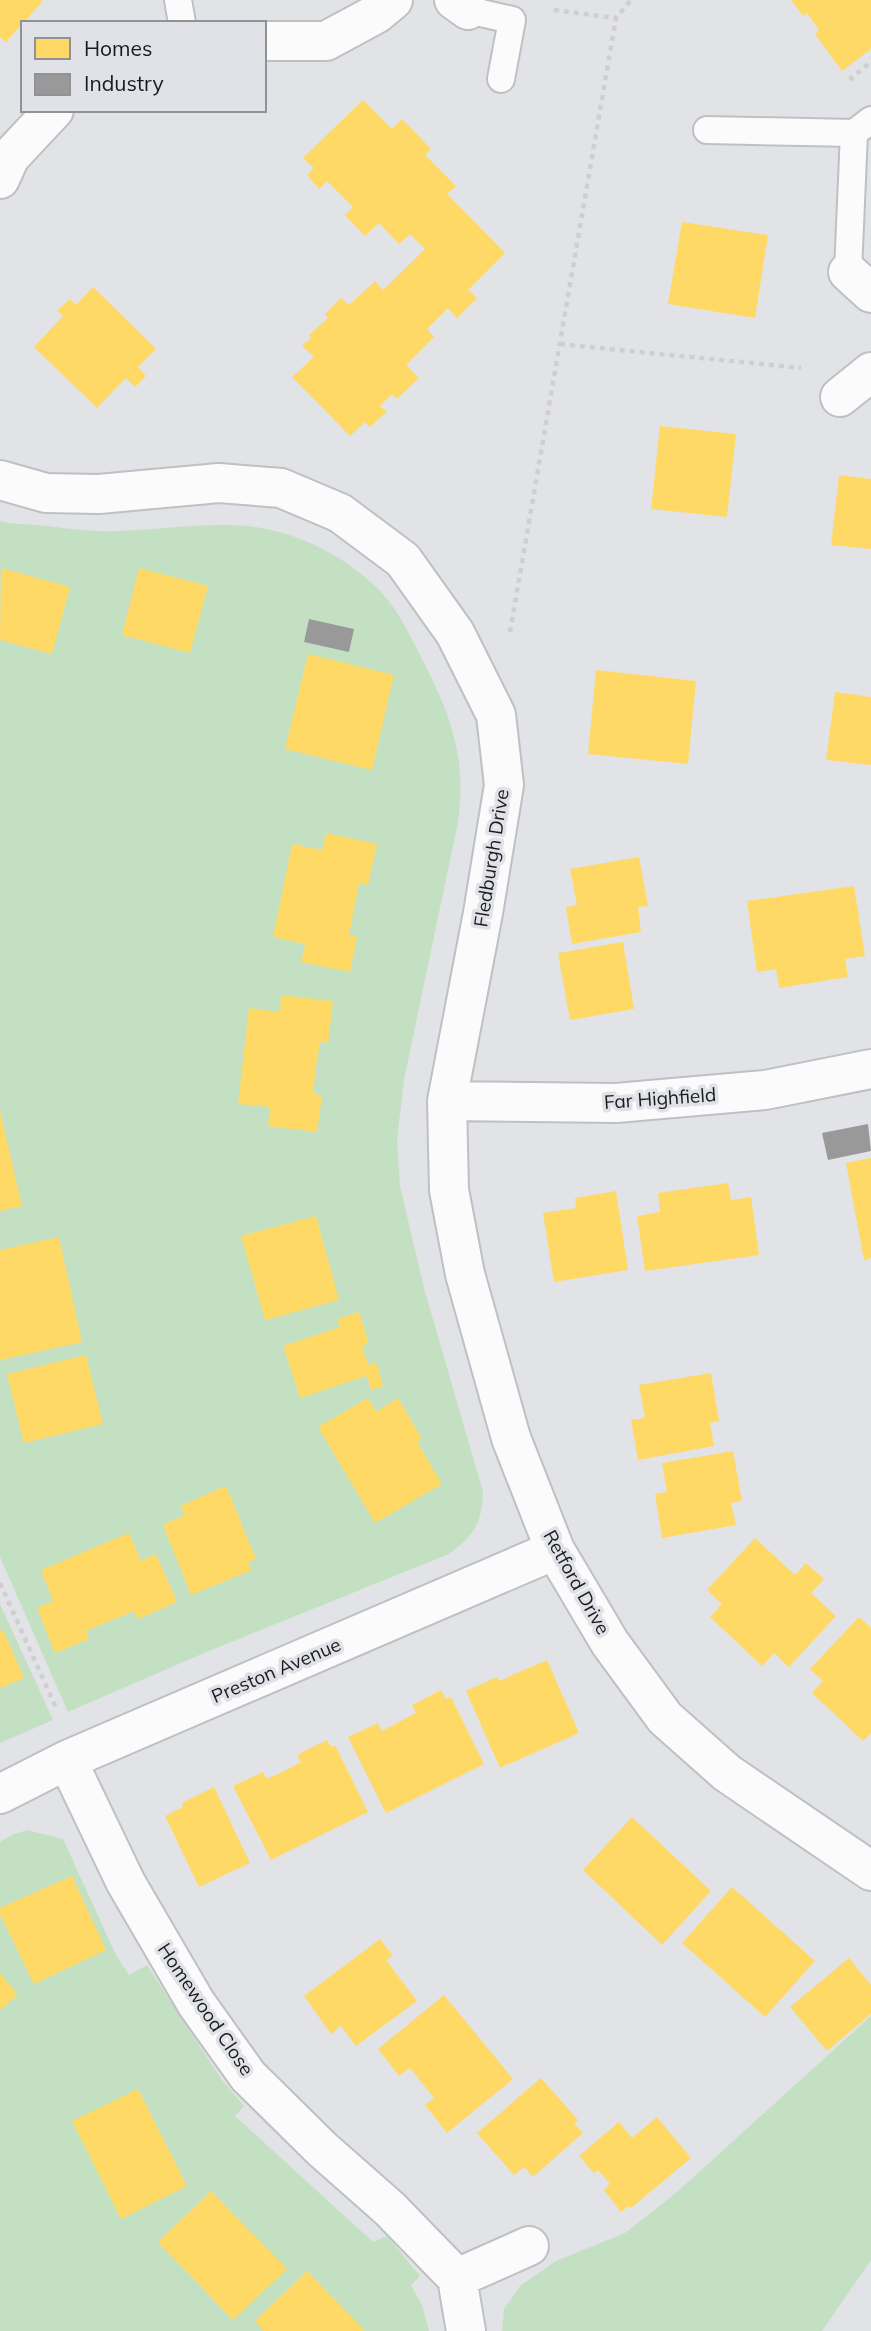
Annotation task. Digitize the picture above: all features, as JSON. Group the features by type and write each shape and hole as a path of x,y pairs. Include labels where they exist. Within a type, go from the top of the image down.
{"street":[{"path":"266,41 326,41 376,14 393,0"},
{"path":"3,161 52,112"},
{"name":"Fledburgh Drive","path":"0,480 46,493 99,494 219,484 281,488 340,513 403,560 455,633 496,715 505,785 447,1101"},
{"name":"Far Highfield","path":"447,1101 617,1103 765,1090 871,1069"},
{"name":"Retford Drive","path":"447,1101 449,1190 466,1274 511,1438 555,1550 610,1643 665,1718 727,1773 871,1871"},
{"name":"Preston Avenue","path":"0,1794 67,1760 555,1550"},
{"name":"Homewood Close","path":"67,1760 126,1883 197,2003 248,2076 390,2209 457,2278"},
{"path":"466,2331 457,2278 529,2246"}],"lane":[{"path":"178,0 182,21"},
{"path":"461,5 512,20 501,79"},
{"path":"707,130 862,126 860,283"}],"path":[{"path":"510,633 616,18 631,0"},
{"path":"560,344 860,381"},
{"path":"0,1583 60,1716 67,1760"}],"green space":[{"path":"0,521 99,531 200,525 248,526 289,535 327,551 362,574 390,603 401,619 431,676 448,716 458,755 460,776 458,822 404,1080 397,1139 400,1186 424,1288 483,1492 478,1521 465,1541 449,1554 204,1653 68,1712 0,1557"},
{"path":"0,1604 53,1720 0,1743"},
{"path":"27,1830 63,1839 116,1955 129,1975 147,1965 222,2080 244,2106 235,2116 373,2242 387,2236 420,2276 411,2285 422,2305 429,2331 0,2331 0,1842"},
{"path":"871,2016 871,2260 822,2331 502,2331 504,2309 520,2286 556,2261 625,2233 677,2192"}],"building: Homes":[{"path":"0,0 43,1 25,21 21,21 21,25 6,42 0,37"},
{"path":"791,0 871,0 871,49 842,71 815,34 819,30 807,13 803,16"},
{"path":"363,100 392,129 402,119 431,149 425,155 456,186 447,194 505,253 468,290 477,298 457,318 448,308 427,329 434,337 406,365 419,378 397,399 392,394 380,406 387,412 370,427 365,422 350,436 292,377 314,357 302,346 311,338 309,335 328,318 325,314 341,298 349,305 375,281 383,290 425,249 410,234 399,244 379,223 365,236 345,215 353,207 327,181 319,189 307,175 314,168 303,158"},
{"path":"682,222 768,235 755,318 668,304"},
{"path":"93,287 156,349 138,367 146,376 135,387 126,378 97,408 34,347 63,316 57,311 70,299 76,305"},
{"path":"660,426 736,434 727,517 651,509"},
{"path":"839,475 871,479 871,549 831,545"},
{"path":"1,568 70,587 52,654 0,640"},
{"path":"139,568 208,586 190,653 122,635"},
{"path":"308,654 394,675 372,770 285,749"},
{"path":"596,670 696,681 688,764 588,754"},
{"path":"835,692 871,697 871,765 826,760"},
{"path":"326,833 377,844 368,885 359,883 349,935 357,936 350,972 301,962 305,944 273,937 292,844 322,850"},
{"path":"639,857 648,906 638,907 641,932 572,944 566,907 577,905 570,869"},
{"path":"854,886 865,956 845,959 848,977 779,988 776,969 757,972 747,901"},
{"path":"623,942 634,1009 570,1020 558,953"},
{"path":"281,995 333,1001 328,1043 320,1042 316,1067 313,1094 322,1095 317,1132 268,1126 270,1107 238,1104 249,1008 280,1012"},
{"path":"0,1111 22,1206 0,1211"},
{"path":"871,1158 871,1258 864,1260 846,1163"},
{"path":"728,1183 731,1200 751,1197 759,1255 645,1271 637,1216 660,1212 658,1193"},
{"path":"616,1191 628,1270 554,1282 543,1213 576,1208 575,1198"},
{"path":"316,1216 339,1300 265,1320 241,1236"},
{"path":"59,1237 82,1342 0,1360 0,1250"},
{"path":"359,1312 369,1344 362,1346 368,1365 377,1363 383,1386 371,1390 367,1376 300,1398 283,1346 340,1327 337,1319"},
{"path":"86,1355 103,1424 24,1443 7,1374"},
{"path":"711,1373 719,1421 710,1423 714,1446 638,1460 631,1420 645,1418 639,1385"},
{"path":"368,1398 376,1412 398,1398 422,1439 417,1442 442,1484 375,1523 318,1427"},
{"path":"733,1451 742,1501 731,1503 736,1525 662,1538 655,1494 667,1492 662,1463"},
{"path":"226,1486 256,1559 248,1562 252,1570 191,1595 163,1525 185,1515 180,1506"},
{"path":"129,1533 141,1561 156,1554 177,1602 138,1619 134,1611 86,1631 89,1639 55,1653 37,1608 53,1601 41,1570"},
{"path":"755,1538 795,1575 806,1563 824,1579 811,1593 836,1616 789,1667 774,1653 762,1666 710,1617 722,1604 707,1590"},
{"path":"859,1617 871,1628 871,1733 863,1741 812,1693 823,1681 810,1669"},
{"path":"3,1630 24,1678 0,1688 0,1631"},
{"path":"547,1660 579,1733 500,1768 466,1691 497,1677 499,1681"},
{"path":"441,1690 446,1699 451,1697 484,1764 386,1813 348,1737 378,1723 382,1731 416,1713 412,1705"},
{"path":"327,1740 331,1747 335,1745 368,1812 271,1860 233,1786 263,1772 267,1779 284,1771 301,1762 297,1755"},
{"path":"214,1787 250,1863 199,1887 165,1816 183,1807 182,1803"},
{"path":"632,1817 711,1891 662,1945 583,1870"},
{"path":"72,1876 106,1950 34,1984 0,1914 0,1908"},
{"path":"732,1887 815,1961 765,2017 682,1943"},
{"path":"380,1939 393,1956 386,1960 417,2001 356,2046 341,2026 331,2034 304,1996"},
{"path":"849,1958 871,1985 871,2014 827,2051 790,2007"},
{"path":"0,1973 18,1995 0,2010"},
{"path":"444,1995 513,2079 447,2133 425,2105 434,2098 410,2068 399,2076 378,2049"},
{"path":"541,2078 578,2120 574,2123 583,2133 533,2177 524,2167 514,2175 477,2133"},
{"path":"138,2089 187,2186 121,2219 72,2121"},
{"path":"657,2117 691,2158 631,2208 629,2206 621,2212 604,2190 610,2184 598,2170 594,2173 579,2156 619,2122 632,2138"},
{"path":"211,2191 287,2269 233,2320 158,2242"},
{"path":"307,2271 365,2331 264,2331 255,2321"}],"building: Industry":[{"path":"309,619 354,629 349,652 304,642"},
{"path":"868,1124 871,1151 828,1160 822,1133"}]}
